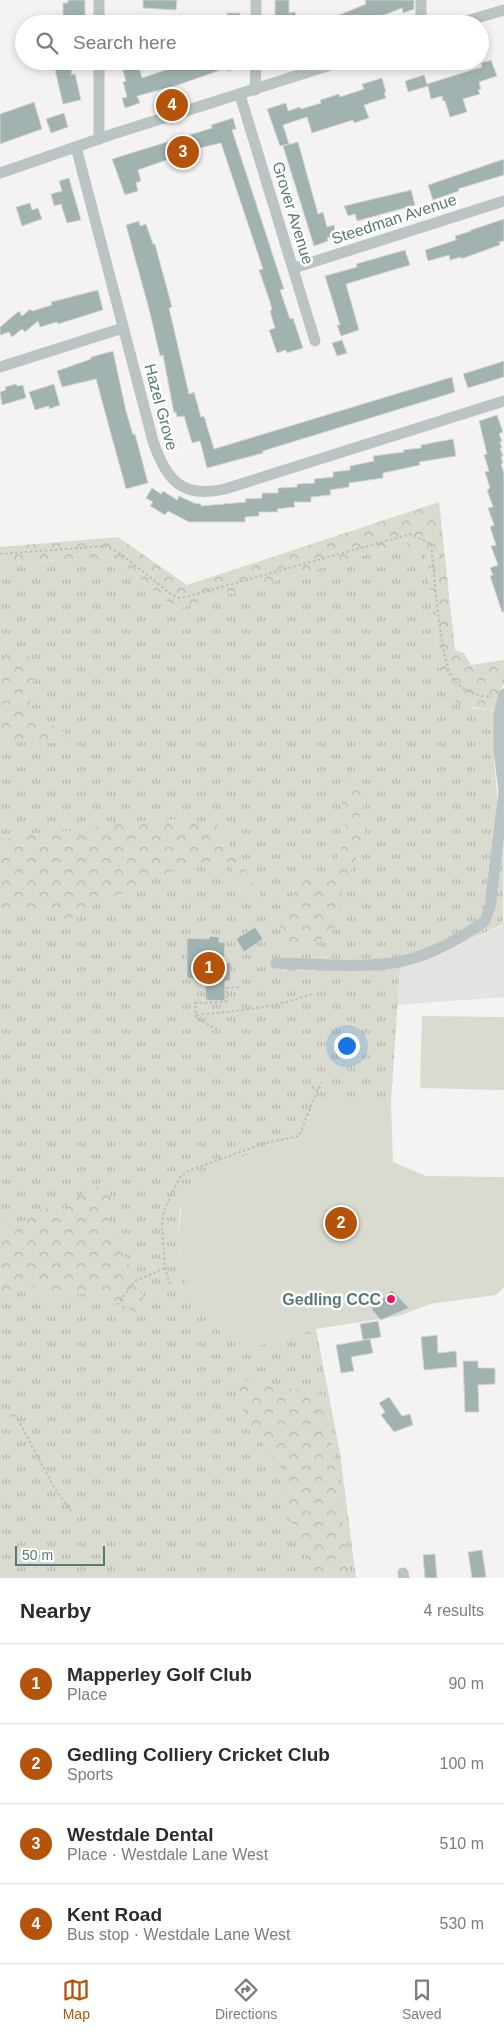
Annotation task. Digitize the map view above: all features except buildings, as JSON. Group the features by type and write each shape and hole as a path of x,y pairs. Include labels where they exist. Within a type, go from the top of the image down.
{"street":[{"path":"98,0 98,15"},
{"path":"256,0 256,15"},
{"path":"421,0 421,15"},
{"path":"487,15 504,10"},
{"path":"99,70 99,139"},
{"path":"256,70 256,90"},
{"path":"0,173 99,139 316,70"},
{"name":"Grover Avenue","path":"240,95 315,341"},
{"name":"Hazel Grove","path":"76,147 160,464 170,477 182,487 195,492 211,492 225,489 504,401"},
{"name":"Steedman Avenue","path":"294,268 504,201"},
{"path":"0,367 123,328"},
{"path":"276,964 392,963 415,958 445,944 485,921 490,907 504,792 499,750 499,715 503,696"}],"path":[{"path":"0,554 105,546 121,554 172,595 179,598 411,534 431,544 444,658 453,679 465,689 484,696 503,696"},
{"path":"218,1030 196,1018 195,1003 225,1002 227,1001 228,988 239,987"},
{"path":"196,1015 256,1008 302,998 314,993"},
{"path":"170,1284 166,1268 162,1225 164,1211 180,1177 188,1171 265,1143 299,1136 321,1082"},
{"path":"312,1087 318,1090"},
{"path":"117,1305 135,1282 166,1268"},
{"path":"11,1416 15,1414 55,1489 71,1512"}],"shaded area":[{"path":"504,907 504,997 397,1005 400,967 430,959 503,925"}],"green space":[{"path":"439,502 455,650 464,653 471,665 504,660 504,684 499,693 495,711 459,705 449,694 440,673 426,553 407,543 176,609 112,557 0,564 0,547 118,537 187,585"},
{"path":"407,543 426,552 440,673 471,708 495,711 494,759 498,804 504,804 503,924 430,959 400,968 391,1103 315,1103 300,1139 270,1145 180,1208 178,1238 182,1269 252,1347 316,1329 340,1453 356,1578 0,1578 0,564 112,557 176,609"},
{"path":"29,656 36,661 37,665 30,694 33,707 44,720 65,733 64,741 61,743 0,741 0,657"},
{"path":"351,779 360,785 364,792 365,800 359,816 364,824 364,831 359,852 342,894 338,922 327,936 291,955 278,918 292,900 304,868 330,882 348,829 343,822 342,793 344,787"},
{"path":"167,819 217,823 269,910 246,890 228,864 204,862 162,875 124,893 107,898 67,922 45,910 26,913 16,911 8,915 0,926 0,840 35,833 72,831 127,822"},
{"path":"422,1016 504,1017 504,1090 420,1088"},
{"path":"315,1103 391,1103 393,1162 426,1176 504,1177 504,1287 496,1295 430,1304 399,1316 316,1329 251,1347 227,1339 193,1305 182,1269 178,1238 182,1201 189,1187 210,1171 270,1145 300,1139"},
{"path":"104,1183 112,1197 106,1213 149,1310 138,1314 107,1297 82,1294 53,1300 24,1281 13,1300 0,1291 0,1225 4,1221 19,1229 29,1213 47,1208 56,1217 64,1214 70,1201"},
{"path":"241,1379 324,1395 351,1578 316,1578 291,1522 281,1469 246,1420 235,1383"}],"place":[{"name":"Kent Road","path":"172,105"},
{"name":"Westdale Dental","path":"183,152"},
{"name":"Mapperley Golf Club","path":"209,968"},
{"name":"Gedling Colliery Cricket Club","path":"341,1223"},
{"name":"Gedling CCC","path":"391,1299"}]}
